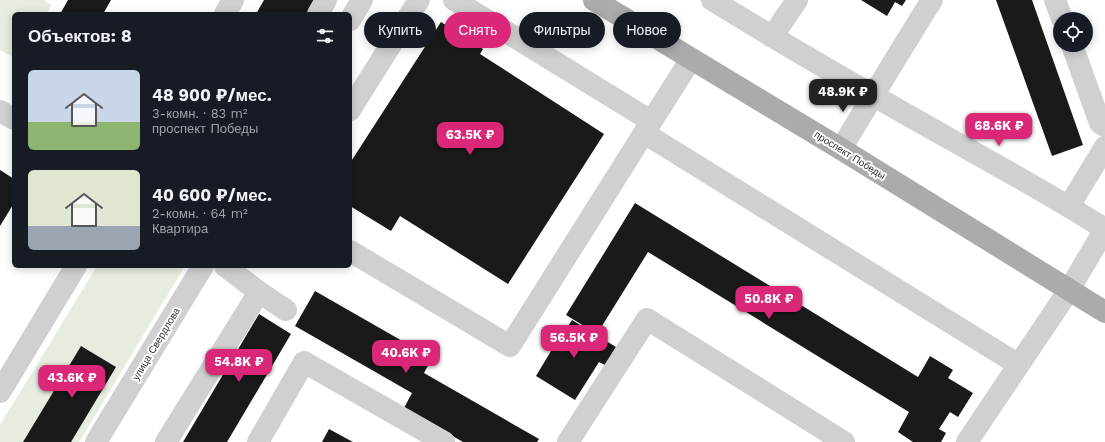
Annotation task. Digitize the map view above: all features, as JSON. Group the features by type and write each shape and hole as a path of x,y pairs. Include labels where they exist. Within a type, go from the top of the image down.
{"main road":[{"name":"проспект Победы","path":"594,0 1105,312"}],"street":[{"path":"226,12 233,0"},
{"path":"319,12 326,0"},
{"path":"352,17 362,0"},
{"path":"352,107 419,0"},
{"path":"454,0 648,127 1018,365"},
{"path":"712,0 873,96 1069,206 1105,229 1069,290 967,442"},
{"path":"772,37 797,0"},
{"path":"840,149 932,0"},
{"path":"1055,0 1059,12"},
{"path":"1075,52 1104,127"},
{"path":"352,252 510,346 691,58"},
{"path":"0,111 12,118"},
{"path":"1069,206 1105,147"},
{"path":"0,392 75,268"},
{"name":"улица Свердлова","path":"96,442 202,268"},
{"path":"227,268 258,292 286,310"},
{"path":"166,442 258,292"},
{"path":"568,442 647,319 844,442"},
{"path":"258,442 304,362 444,442"}],"shaded area":[{"path":"0,0 43,0 51,5 47,12 12,12 12,57 0,50"},
{"path":"96,268 184,268 79,442 0,442 0,425"}],"building":[{"path":"68,0 111,0 104,12 61,12"},
{"path":"264,0 316,0 309,12 257,12"},
{"path":"861,0 906,0 902,6 895,2 887,16"},
{"path":"996,0 1032,0 1083,145 1052,156"},
{"path":"441,22 444,24 444,48 481,48 483,49 480,54 604,134 508,284 400,216 391,231 352,207 352,160 424,48 436,48 436,30"},
{"path":"0,170 12,178 12,206 0,226"},
{"path":"635,203 918,377 930,356 953,370 948,378 973,393 958,417 950,412 939,429 946,433 941,442 913,442 898,432 909,412 648,252 597,334 566,315"},
{"path":"315,291 432,358 424,373 539,439 537,442 463,442 404,408 412,393 295,326"},
{"path":"259,314 291,334 227,442 183,442"},
{"path":"572,320 616,347 605,365 599,362 575,400 536,376 551,351 544,347 550,337 558,342"},
{"path":"81,346 116,367 71,442 23,442"},
{"path":"329,429 353,442 322,442"}]}
